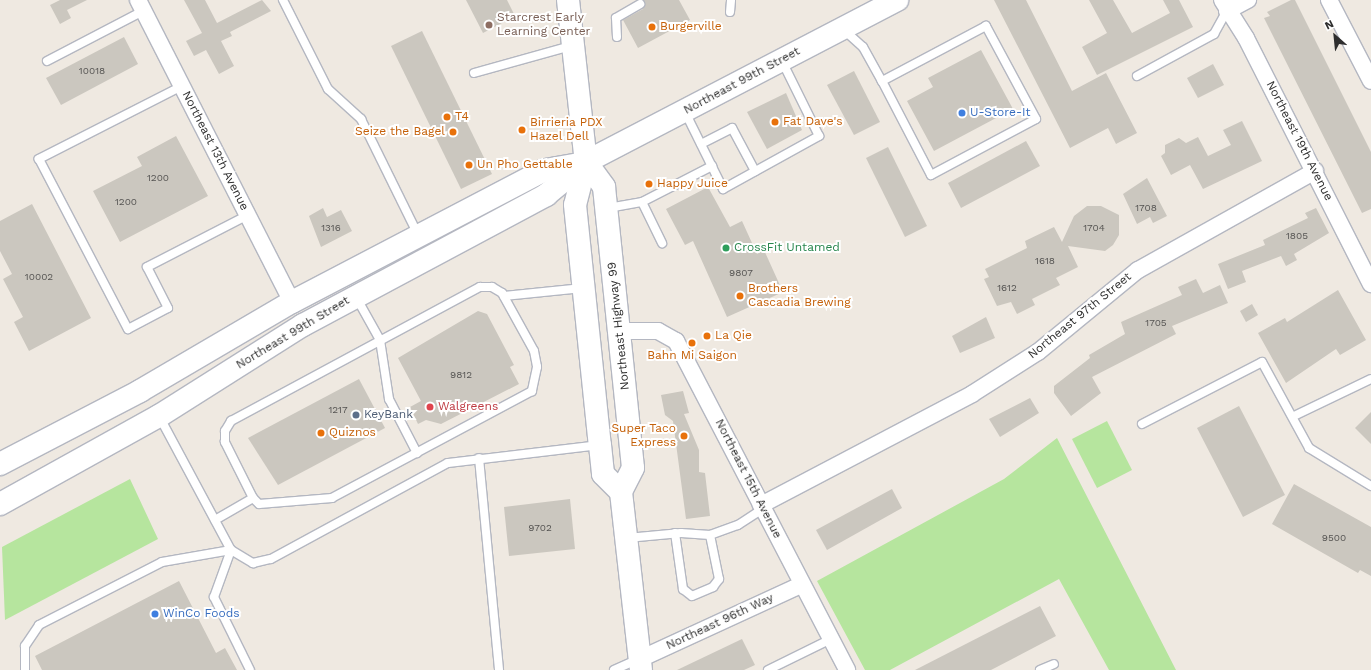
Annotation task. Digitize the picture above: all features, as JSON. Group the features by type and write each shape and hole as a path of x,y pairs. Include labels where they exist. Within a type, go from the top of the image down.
{"main road":[{"name":"Northeast Highway 99","path":"568,0 586,162 575,205 603,474 621,492 633,468 604,187 586,162"},
{"name":"Northeast 99th Street","path":"0,504 163,413 356,296 546,195 586,162 898,0"},
{"name":"Northeast 99th Street","path":"0,464 140,391 292,302 545,170 586,162"},
{"path":"163,413 201,374 280,326 292,302"},
{"path":"621,492 640,665"}],"street":[{"path":"1224,5 1248,0"},
{"path":"1329,0 1371,81"},
{"name":"Northeast 13th Avenue","path":"141,5 292,302"},
{"name":"Northeast 19th Avenue","path":"1224,5 1246,38 1315,171 1371,284"},
{"name":"Northeast 97th Street","path":"760,505 972,394 1044,348 1138,270 1315,171"},
{"name":"Northeast 15th Avenue","path":"619,331 658,331 676,341 801,585 847,670"},
{"name":"Northeast 96th Way","path":"640,665 801,585"}],"lane":[{"path":"283,0 328,89 361,119 418,236"},
{"path":"730,12 731,0"},
{"path":"617,37 616,18 640,4"},
{"path":"47,61 141,5"},
{"path":"1136,76 1214,34 1224,5"},
{"path":"842,28 863,47 932,175 1036,119 986,26 882,81"},
{"path":"474,73 572,46"},
{"path":"684,111 723,189 820,136 781,60"},
{"path":"182,86 39,159 128,329 168,308 147,268 248,215"},
{"path":"701,144 732,128 755,171"},
{"path":"606,208 642,202 712,166"},
{"path":"642,202 662,243"},
{"path":"480,287 496,288 504,296 534,351 537,367 532,391 332,498 259,504 253,498 225,442 229,424 380,340 480,287"},
{"path":"504,296 583,288"},
{"path":"356,296 380,340 389,398 417,453"},
{"path":"1142,424 1262,362 1294,416 1309,448 1371,486"},
{"path":"1294,416 1371,379"},
{"path":"163,413 231,550 247,562 265,562 448,463 479,458 600,445"},
{"path":"479,458 499,670"},
{"path":"215,520 253,498"},
{"path":"626,538 676,533 710,535 738,525 758,512 760,505"},
{"path":"676,533 683,589 692,596 713,587 719,579 710,535"},
{"path":"25,670 25,646 39,625 162,562 231,550"},
{"path":"231,550 214,597 250,670"},
{"path":"768,670 831,640"},
{"path":"1040,670 1054,664"},
{"path":"614,670 640,665"}],"green space":[{"path":"1107,421 1132,470 1097,488 1072,439"},
{"path":"1057,438 1176,670 1109,670 1059,579 890,670 865,670 817,581 1004,479"},
{"path":"130,479 158,539 5,620 2,547"}],"building":[{"path":"60,0 87,0 67,10 71,18 60,24 50,5"},
{"path":"184,0 205,0 217,23 262,0 271,11 230,32 232,36 221,41 234,66 219,74 206,50 194,56 186,41 202,33"},
{"name":"Starcrest Early Learning Center","path":"466,0 507,0 515,16 483,33"},
{"name":"Burgerville","path":"644,0 679,0 690,20 638,48 623,20 643,9"},
{"path":"994,0 1026,0 1072,91 1106,73 1137,133 1116,144 1108,128 1070,148"},
{"path":"1089,0 1113,0 1132,33 1170,13 1163,0 1179,0 1193,27 1097,75 1082,47 1107,33"},
{"path":"1291,0 1295,0 1371,152 1371,209 1362,213 1264,18 1270,16 1267,12"},
{"path":"422,31 492,174 461,189 391,46"},
{"path":"124,37 138,64 61,105 46,78"},
{"path":"981,50 1013,109 934,151 907,101 933,87 928,78"},
{"path":"1213,64 1224,85 1198,98 1187,78"},
{"path":"854,71 880,122 854,135 827,85"},
{"name":"Fat Dave's","path":"786,93 802,130 767,149 747,112"},
{"path":"1242,121 1262,161 1203,189 1190,165 1171,175 1161,156 1165,153 1165,145 1179,138 1186,143 1198,137 1208,156 1231,145 1223,130"},
{"path":"176,136 208,196 120,242 93,191 142,166 137,157"},
{"path":"1026,141 1040,166 961,208 948,183"},
{"path":"888,147 927,226 905,237 866,158"},
{"path":"1147,178 1167,216 1153,223 1150,217 1137,224 1123,194"},
{"path":"708,187 730,227 742,221 757,254 764,250 783,292 727,317 693,241 685,245 666,209"},
{"path":"32,204 91,318 29,351 14,322 23,317 3,279 12,274 0,251 0,221"},
{"path":"1087,206 1101,206 1119,215 1119,235 1113,245 1105,251 1068,246 1078,267 1056,278 1060,285 1032,299 1035,305 1017,314 1011,302 997,306 984,279 989,277 985,269 1027,248 1025,241 1054,227 1062,242 1074,216"},
{"path":"323,208 327,217 341,210 352,231 321,247 309,216"},
{"path":"1316,208 1329,233 1294,254 1297,260 1286,266 1281,256 1242,271 1246,282 1228,289 1218,264 1265,245 1263,240 1308,218 1305,213"},
{"path":"1196,279 1203,293 1220,285 1228,303 1172,326 1176,334 1092,377 1101,393 1071,416 1054,393 1054,386 1090,358 1089,355 1125,334 1121,322 1182,295 1178,287"},
{"path":"1338,290 1366,340 1340,355 1336,349 1286,383 1258,333 1285,318 1287,322"},
{"path":"1252,304 1258,315 1246,322 1240,311"},
{"name":"Walgreens","path":"478,311 487,314 514,365 510,367 519,384 441,424 426,420 418,424 410,407 421,401 398,358"},
{"path":"986,317 995,338 960,353 952,336"},
{"path":"359,379 385,428 278,485 248,438"},
{"path":"683,391 689,413 684,414 699,450 699,472 705,473 710,516 686,519 673,421 665,415 661,395"},
{"path":"1030,398 1039,413 1000,437 989,419"},
{"path":"1239,406 1285,495 1243,517 1197,428"},
{"path":"1371,412 1371,444 1355,428"},
{"path":"1294,484 1371,527 1371,576 1360,570 1358,573 1272,524"},
{"path":"892,489 902,508 827,550 816,530"},
{"path":"570,499 575,549 509,556 504,507"},
{"name":"WinCo Foods","path":"179,581 216,653 225,648 237,670 42,670 35,656"},
{"path":"1040,606 1056,636 991,670 915,670"},
{"path":"742,639 755,665 744,670 677,670"}],"place":[{"name":"Starcrest Early Learning Center","path":"489,25"},
{"name":"Burgerville","path":"652,27"},
{"name":"U-Store-It","path":"962,113"},
{"name":"T4","path":"447,117"},
{"name":"Fat Dave's","path":"775,122"},
{"name":"Birrieria PDX Hazel Dell","path":"522,130"},
{"name":"Seize the Bagel","path":"453,132"},
{"name":"Un Pho Gettable","path":"469,165"},
{"name":"Happy Juice","path":"649,184"},
{"name":"CrossFit Untamed","path":"726,248"},
{"name":"Brothers Cascadia Brewing","path":"740,296"},
{"name":"La Qie","path":"707,336"},
{"name":"Bahn Mi Saigon","path":"692,343"},
{"name":"Walgreens","path":"430,407"},
{"name":"KeyBank","path":"356,415"},
{"name":"Quiznos","path":"321,433"},
{"name":"Super Taco Express","path":"684,436"},
{"name":"WinCo Foods","path":"155,614"}]}
